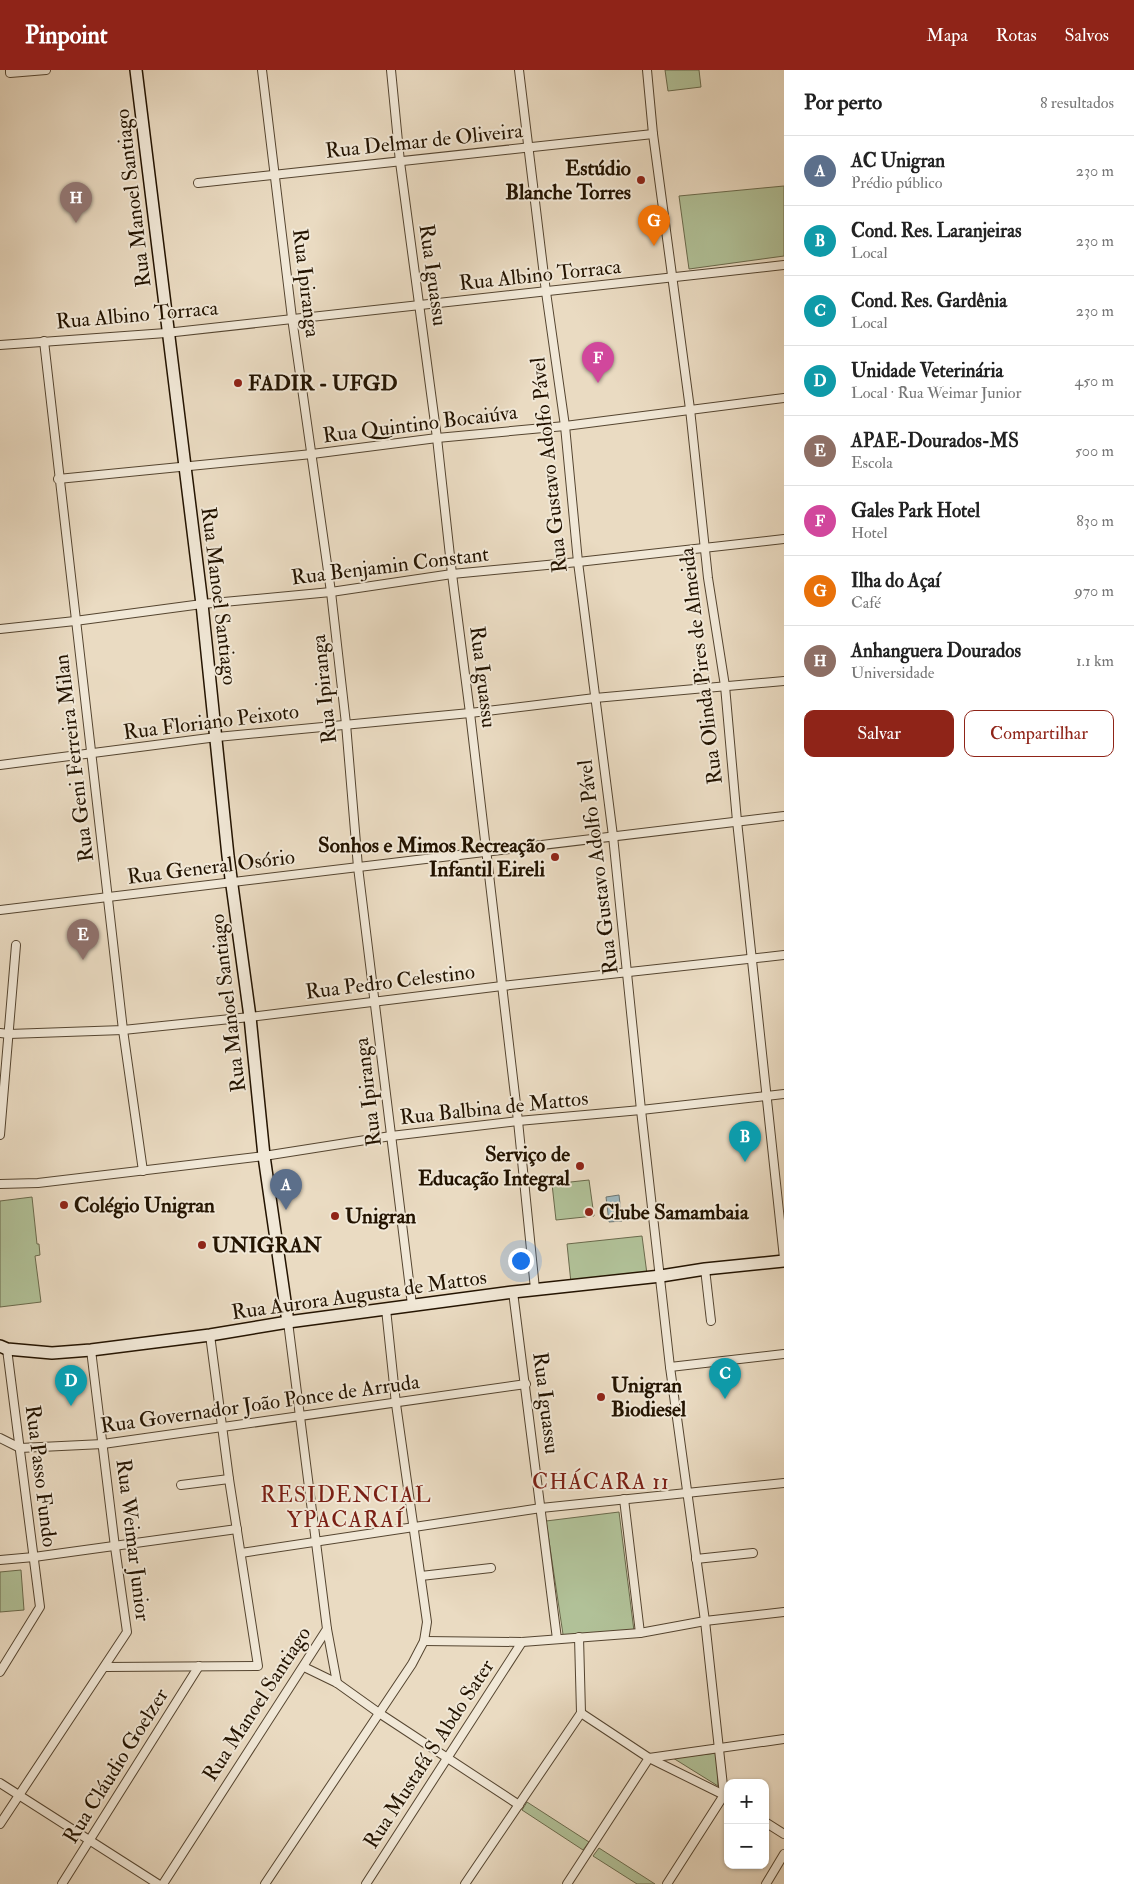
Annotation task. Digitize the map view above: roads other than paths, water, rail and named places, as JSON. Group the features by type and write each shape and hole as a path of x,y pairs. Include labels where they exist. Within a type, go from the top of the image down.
{"street":[{"path":"10,72 46,70"},
{"name":"Rua Manoel Santiago","path":"136,70 202,604 228,856 250,1017 264,1156 288,1322 327,1629 163,1884"},
{"name":"Rua Ipiranga","path":"262,70 292,318 331,592 346,724 358,867 412,1305"},
{"name":"Rua Iguassu","path":"391,70 400,162 437,438 470,713 518,1121 535,1289"},
{"name":"Rua Gustavo Adolfo Pável","path":"519,70 546,292 565,426 578,562 613,836 670,1367 705,1621 708,1660 724,1780"},
{"name":"Rua Olinda Pires de Almeida","path":"647,70 690,409 704,547 725,686 737,821 784,1259"},
{"name":"Rua Delmar de Oliveira","path":"198,183 654,134"},
{"name":"Rua Albino Torraca","path":"0,345 168,332 784,265"},
{"name":"Rua Geni Ferreira Milan","path":"44,341 58,479 92,754 123,1030 143,1171"},
{"name":"Rua Quintino Bocaiúva","path":"58,479 312,454 437,438 565,426 784,398"},
{"name":"Rua Benjamin Constant","path":"0,629 202,604 331,592 452,574 578,562 784,538"},
{"name":"Rua Floriano Peixoto","path":"0,764 217,737 470,713 594,698 784,681"},
{"name":"Rua General Osório","path":"0,910 784,816"},
{"path":"0,1135 16,945"},
{"name":"Rua Pedro Celestino","path":"0,1033 123,1030 784,955"},
{"name":"Rua Balbina de Mattos","path":"0,1184 38,1183 143,1171 264,1156 391,1136 518,1121 784,1094"},
{"name":"Rua Aurora Augusta de Mattos","path":"4,1348 52,1353 91,1350 210,1335 412,1305 535,1289 661,1276 784,1259"},
{"path":"705,1269 711,1321"},
{"name":"Rua Iguassu","path":"513,1292 557,1639"},
{"path":"265,1884 412,1664 424,1641 427,1622 396,1404 386,1309"},
{"path":"0,1824 106,1667 258,1666 229,1479 210,1335"},
{"name":"Rua Passo Fundo","path":"0,1672 40,1607 20,1448 4,1348"},
{"name":"Rua Weimar Junior","path":"91,1350 127,1632 106,1667"},
{"path":"670,1367 784,1354"},
{"name":"Rua Governador João Ponce de Arruda","path":"0,1438 20,1448 103,1444 396,1404 526,1384"},
{"path":"181,1485 229,1479"},
{"path":"241,1553 541,1508 784,1483"},
{"path":"624,1499 640,1633"},
{"path":"0,1560 115,1547 237,1529"},
{"path":"696,1559 753,1553"},
{"path":"421,1576 491,1568"},
{"path":"424,1641 522,1642 640,1633 705,1621 784,1612"},
{"path":"327,1629 337,1684"},
{"path":"465,1884 581,1713 579,1637"},
{"name":"Rua Mustafá S Abdo Sater","path":"366,1884 522,1642"},
{"name":"Rua Cláudio Goelzer","path":"62,1884 199,1666"},
{"path":"304,1667 337,1684 447,1759 519,1805"},
{"path":"581,1713 648,1758 724,1795"},
{"path":"567,1884 648,1758 784,1739"},
{"path":"0,1782 158,1884"},
{"path":"667,1884 724,1799"},
{"path":"768,1824 784,1834"},
{"path":"766,1884 784,1854"}],"water":[{"path":"619,1195 622,1221 609,1222 606,1197"}],"place":[{"name":"Estúdio Blanche Torres","path":"641,180"},
{"name":"Anhanguera Dourados","path":"76,223"},
{"name":"Ilha do Açaí","path":"654,246"},
{"name":"FADIR - UFGD","path":"238,383"},
{"name":"Gales Park Hotel","path":"598,383"},
{"name":"Sonhos e Mimos Recreação Infantil Eireli","path":"555,857"},
{"name":"APAE-Dourados-MS","path":"83,960"},
{"name":"Cond. Res. Laranjeiras","path":"745,1162"},
{"name":"Serviço de Educação Integral","path":"580,1166"},
{"name":"Colégio Unigran","path":"64,1205"},
{"name":"AC Unigran","path":"286,1210"},
{"name":"Clube Samambaia","path":"589,1212"},
{"name":"Unigran","path":"335,1216"},
{"name":"UNIGRAN","path":"202,1245"},
{"name":"Unigran Biodiesel","path":"601,1397"},
{"name":"Cond. Res. Gardênia","path":"725,1399"},
{"name":"Unidade Veterinária","path":"71,1406"}],"district":[{"name":"CHÁCARA 11","path":"601,1482"},
{"name":"RESIDENCIAL YPACARAÍ","path":"346,1508"}]}
